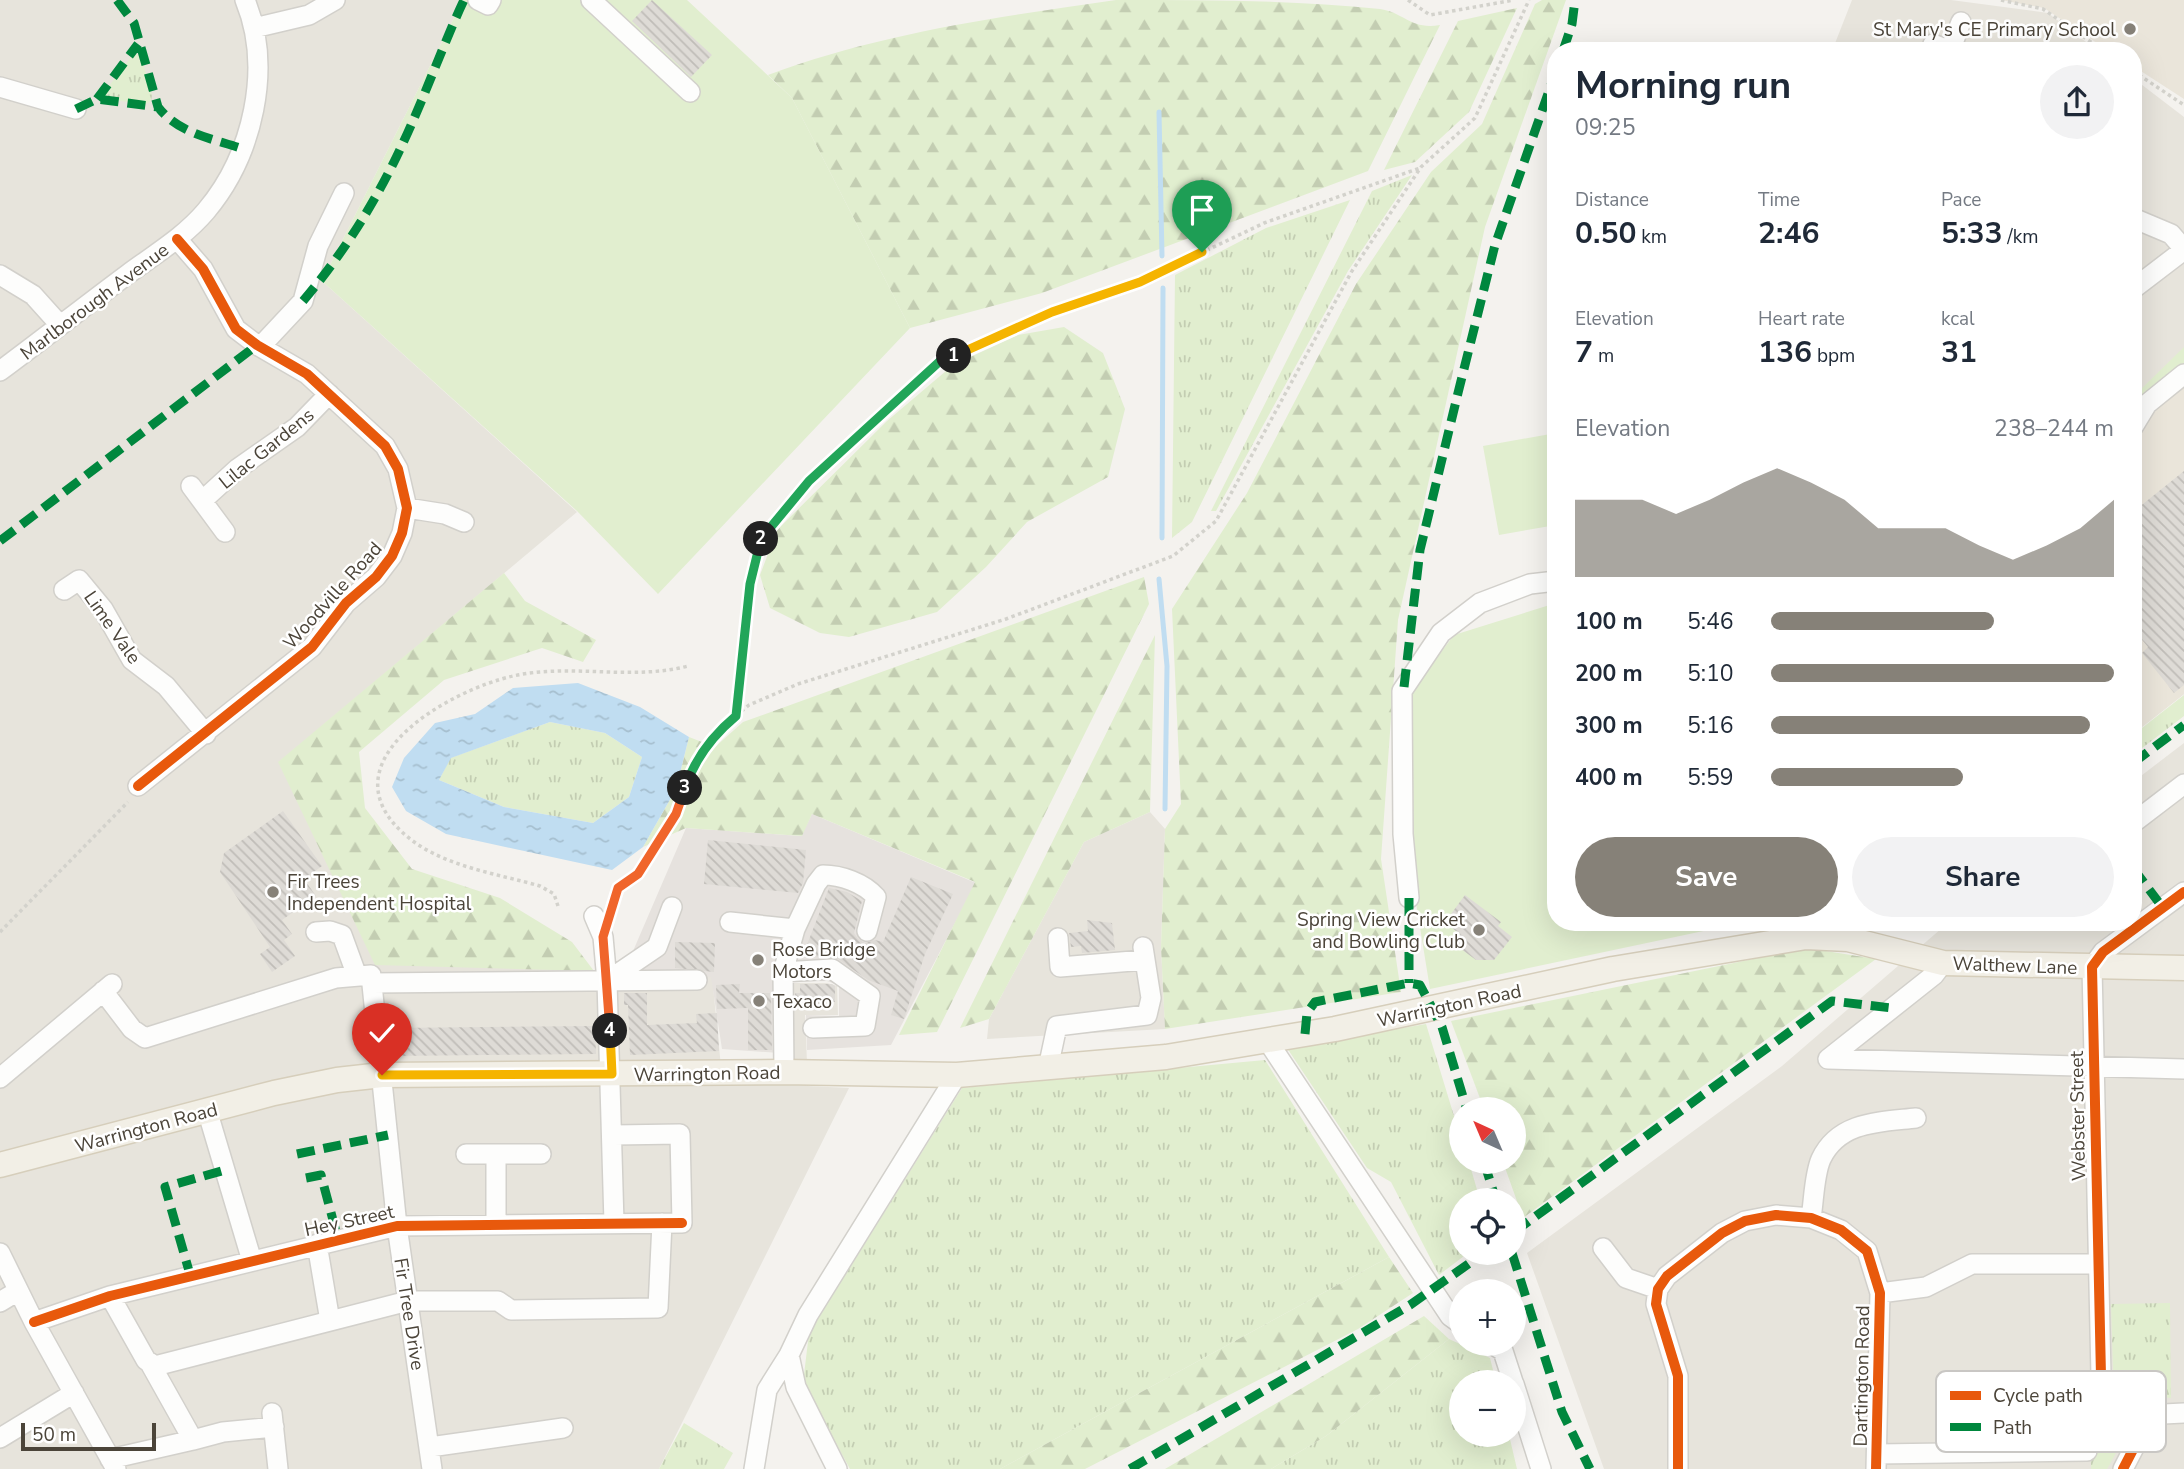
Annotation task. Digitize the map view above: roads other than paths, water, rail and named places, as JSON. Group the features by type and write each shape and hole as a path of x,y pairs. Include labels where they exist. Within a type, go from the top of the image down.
{"main road":[{"name":"Warrington Road","path":"0,1165 207,1110 337,1080 382,1075 785,1072 957,1075 1166,1057 1416,1013 1801,931"},
{"name":"Warrington Road","path":"1811,931 1848,939"},
{"name":"Walthew Lane","path":"1848,939 1943,963 2184,968"}],"street":[{"name":"Marlborough Avenue","path":"0,371 177,239 206,211 233,168 258,89 259,70 254,28 245,0"},
{"path":"254,28 309,15 335,0"},
{"path":"478,0 488,5 491,0"},
{"path":"591,0 690,92"},
{"path":"1953,42 1961,22"},
{"path":"0,87 58,94 76,108"},
{"path":"260,347 303,301 318,246 344,193"},
{"path":"2142,222 2171,234 2184,250 2142,282"},
{"name":"Woodville Road","path":"138,786 304,654 325,633 346,603 376,577 398,545 407,508 398,469 385,446 294,365 260,347 236,329 207,276 177,239"},
{"path":"0,275 33,295 61,325"},
{"path":"2142,412 2147,404 2184,374"},
{"name":"Lilac Gardens","path":"225,532 196,493 297,427 329,394"},
{"path":"407,508 445,514 464,522"},
{"name":"Lime Vale","path":"79,580 103,609 132,660 166,686 206,734"},
{"path":"1409,898 1403,834 1402,691 1441,633 1480,603 1530,584 1547,582"},
{"path":"2142,816 2184,784"},
{"path":"785,1072 783,972 795,929 823,875 836,875 869,889 876,897 867,931"},
{"path":"2142,924 2184,892"},
{"path":"607,981 657,947 672,907"},
{"path":"594,916 603,937 607,981 614,1135 614,1223"},
{"path":"730,922 795,929"},
{"path":"2092,967 2104,952 2132,931"},
{"name":"Fir Tree Drive","path":"316,932 342,934 364,980 382,1075 397,1226 432,1469"},
{"path":"1048,1068 1057,1026 1147,1014 1151,998 1144,954 1060,967 1058,938"},
{"path":"1943,963 1934,975 1828,1059 2184,1069"},
{"name":"Webster Street","path":"2092,967 2096,1264 2101,1371"},
{"path":"783,972 832,969 870,996 865,1026 813,1028"},
{"path":"0,1078 108,987 131,1029 145,1038 337,978 696,980"},
{"path":"1267,1040 1449,1314"},
{"path":"754,1469 767,1390 789,1355 808,1315 957,1075"},
{"path":"207,1110 252,1261"},
{"path":"1811,1218 1821,1159 1841,1135 1862,1124 1916,1118"},
{"name":"Hey Street","path":"34,1322 110,1296 397,1226 682,1223 680,1134 614,1135"},
{"path":"466,1154 541,1154"},
{"path":"496,1154 496,1224"},
{"name":"Dartington Road","path":"1658,1289 1667,1276 1722,1233 1745,1221 1776,1215 1811,1218 1841,1230 1867,1251 1880,1293 1877,1461"},
{"path":"150,1365 408,1301 498,1301 511,1310 658,1308 662,1223"},
{"path":"317,1244 330,1321"},
{"path":"1603,1248 1626,1278 1658,1289 1656,1304 1678,1376 1678,1469"},
{"path":"0,1253 34,1322 113,1464 273,1420 278,1469"},
{"path":"1880,1293 1926,1287 1972,1265 2096,1264"},
{"path":"0,1302 18,1291"},
{"path":"110,1296 193,1440"},
{"path":"789,1355 796,1387 837,1469"},
{"path":"0,1438 74,1393"},
{"path":"2166,1414 2184,1413"},
{"path":"1526,1423 1541,1469"},
{"path":"430,1447 563,1428"},
{"path":"1877,1461 2066,1452"},
{"path":"2123,1469 2132,1452"}],"water":[{"path":"578,683 640,707 689,737 676,789 643,847 612,870 446,834 406,811 392,787 404,758 435,723 475,714 513,688","holes":["550,722 605,733 642,757 629,797 593,823 504,807 439,780 451,758"]}],"waterway":[{"path":"1159,112 1162,256"},
{"path":"1162,538 1163,288"},
{"path":"1159,579 1167,666 1165,809"}],"place":[{"name":"St Mary's CE Primary School","path":"2130,29"},
{"name":"Fir Trees Independent Hospital","path":"273,892"},
{"name":"Spring View Cricket and Bowling Club","path":"1479,930"},
{"name":"Rose Bridge Motors","path":"758,960"},
{"name":"Texaco","path":"759,1001"}]}
